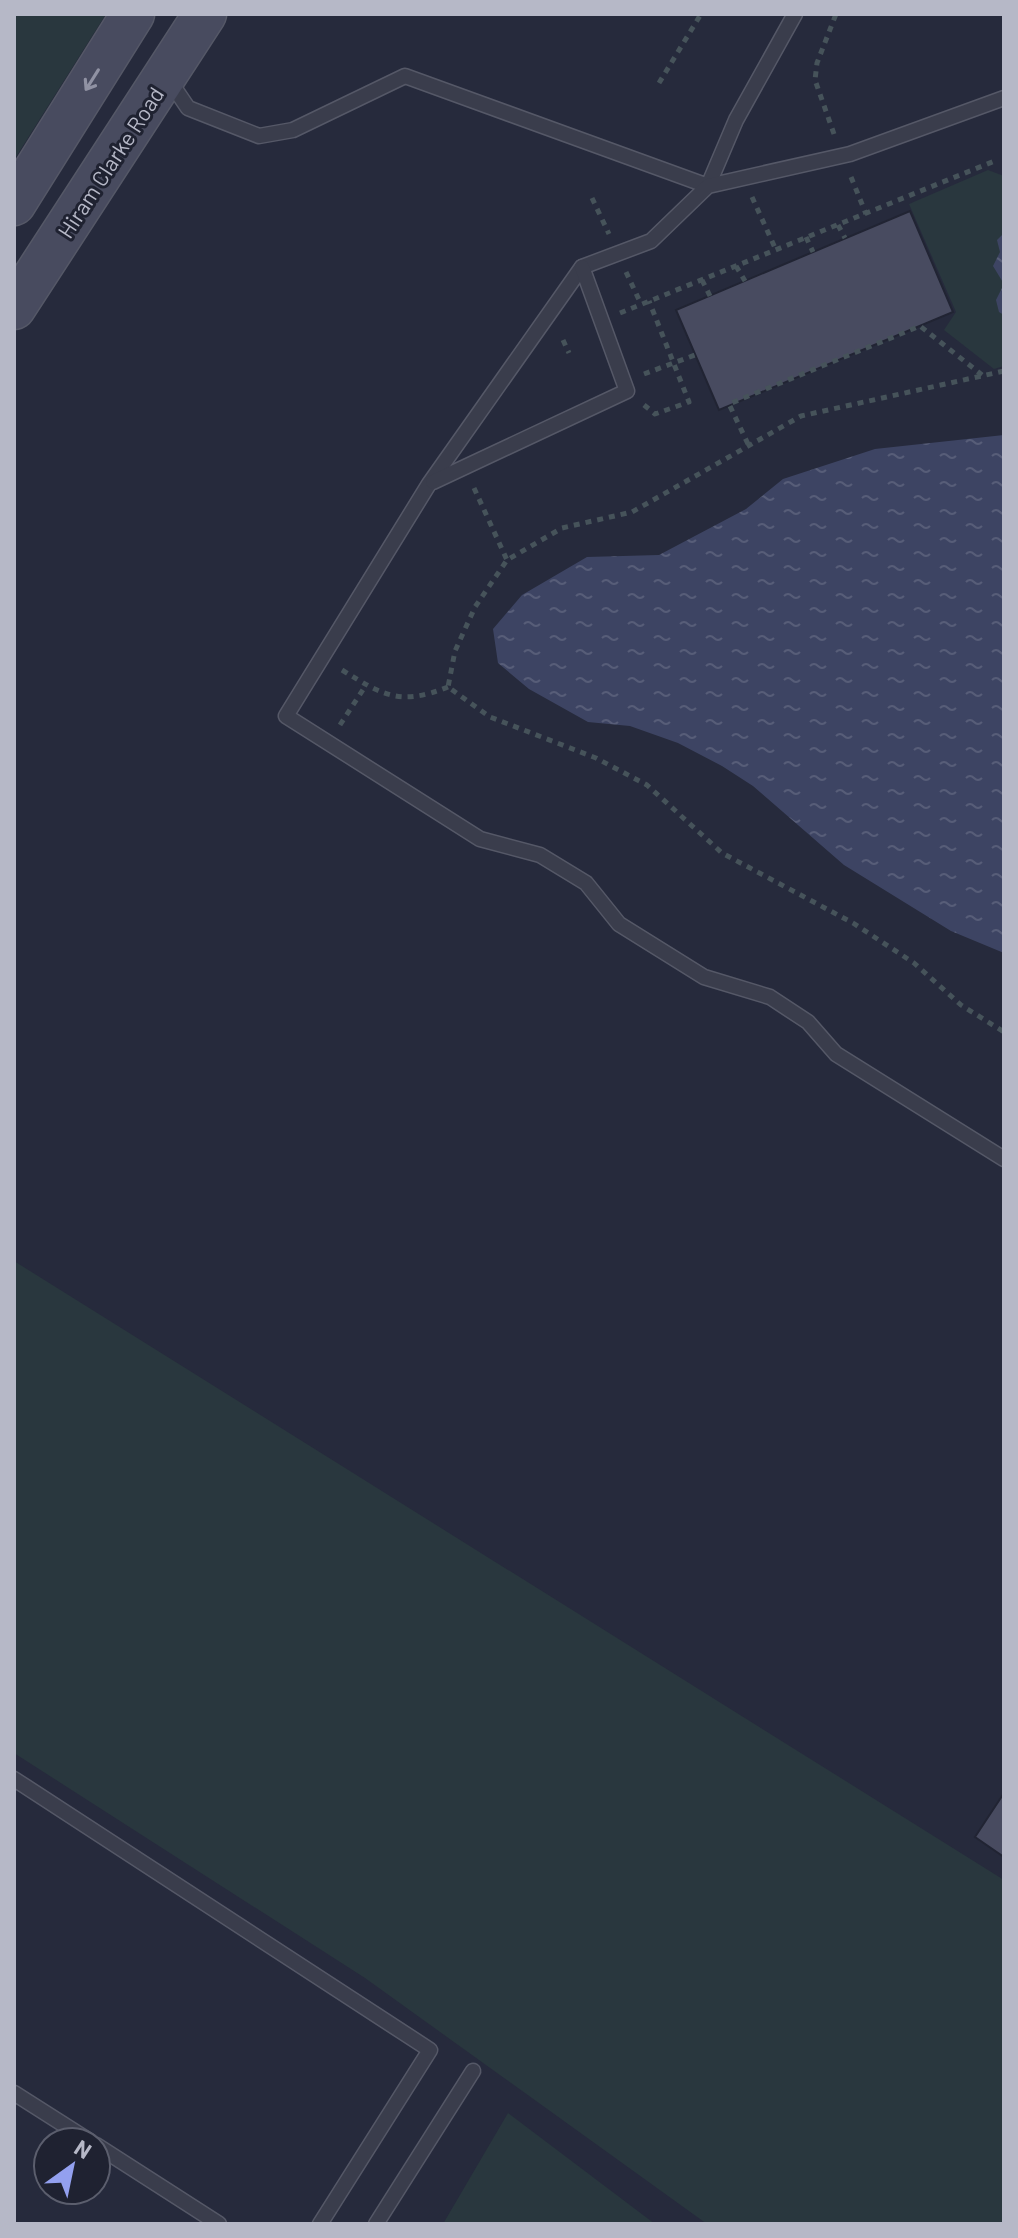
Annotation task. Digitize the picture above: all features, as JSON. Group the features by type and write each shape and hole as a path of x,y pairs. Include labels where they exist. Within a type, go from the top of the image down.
{"main road":[{"name":"Hiram Clarke Road","path":"14,308 205,14"},
{"path":"14,204 124,29 167,76"}],"lane":[{"path":"795,14 736,120 708,186 651,241 582,267 429,484 286,716 480,839 540,855 586,883 619,924 704,977 770,997 808,1022 836,1054 1004,1159"},
{"path":"167,76 188,108 259,136 293,130 405,76 708,186 842,156 1004,98"},
{"path":"429,484 627,391 582,267"},
{"path":"14,1779 430,2050 320,2224"},
{"path":"376,2224 473,2071"},
{"path":"14,2093 66,2126"},
{"path":"112,2155 219,2224"}],"path":[{"path":"659,83 701,14"},
{"path":"836,14 817,63 815,80 866,214"},
{"path":"619,313 997,160"},
{"path":"761,217 776,250"},
{"path":"838,225 845,238"},
{"path":"806,237 813,252"},
{"path":"736,266 745,281"},
{"path":"702,280 710,296"},
{"path":"627,391 655,414 689,402 649,301"},
{"path":"748,444 729,404 920,326 982,376"},
{"path":"563,340 569,353"},
{"path":"644,374 695,355"},
{"path":"448,687 455,651 475,607 507,560 562,528 632,512 801,416 1004,371"},
{"path":"464,465 507,560"},
{"path":"322,658 396,699 424,697 448,687"},
{"path":"342,722 366,685"},
{"path":"448,687 490,717 596,758 647,785 722,853 853,923 914,963 961,1005 1004,1032"}],"shaded area":[{"path":"14,14 106,14 14,160"},
{"path":"988,170 1004,176 1004,366 994,369 944,330 956,312 909,204"},
{"path":"14,1261 1004,1880 1004,2224 707,2224 365,1978 14,1753"},
{"path":"508,2113 655,2224 443,2224"}],"water":[{"path":"1004,233 1004,284 993,266 1000,252 997,240"},
{"path":"1004,284 1004,315 999,312 996,300"},
{"path":"1004,435 1004,953 951,931 844,865 753,786 722,766 678,743 630,726 588,722 529,689 498,663 493,629 522,595 587,557 659,555 746,509 783,479 875,449"}],"building":[{"path":"910,211 953,312 719,410 676,310"},
{"path":"1004,1793 1004,1857 975,1837"}]}
